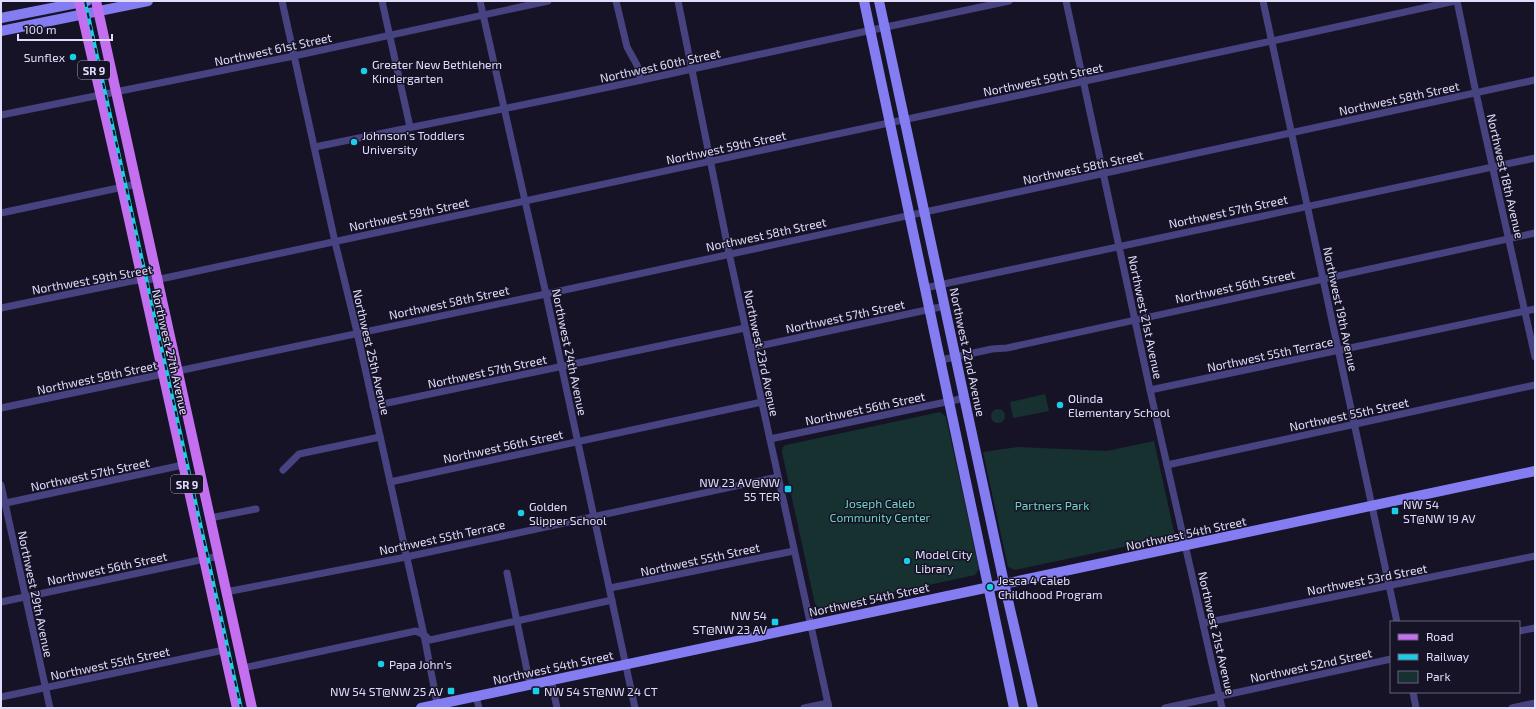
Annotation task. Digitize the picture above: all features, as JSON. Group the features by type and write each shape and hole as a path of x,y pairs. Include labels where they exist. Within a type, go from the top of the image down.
{"main road":[{"name":"Northwest 27th Avenue","path":"96,1 252,708"},
{"path":"1,31 148,1"},
{"path":"864,1 1014,708"},
{"name":"Northwest 22nd Avenue","path":"879,1 1004,583 1033,708"},
{"name":"Northwest 27th Avenue","path":"82,2 81,15 122,188 236,708"},
{"path":"1,18 82,2"},
{"name":"Northwest 54th Street","path":"420,708 437,706 476,696 1535,471"}],"street":[{"name":"Northwest 25th Avenue","path":"282,1 424,635 437,706"},
{"path":"382,1 410,127"},
{"name":"Northwest 24th Avenue","path":"480,1 546,294 635,708"},
{"name":"Northwest 61st Street","path":"1,115 100,94 117,93 390,36 548,1"},
{"path":"616,1 627,47 637,65 641,80"},
{"name":"Northwest 23rd Avenue","path":"678,1 729,253 828,706"},
{"name":"Northwest 60th Street","path":"315,147 692,70 885,26 1010,1"},
{"name":"Northwest 21st Avenue","path":"1066,1 1136,319 1150,390 1204,623 1222,708"},
{"name":"Northwest 19th Avenue","path":"1263,1 1397,621"},
{"name":"Northwest 59th Street","path":"1,308 335,242 1456,1"},
{"name":"Northwest 18th Avenue","path":"1456,1 1535,356"},
{"name":"Northwest 58th Street","path":"1,408 357,332 546,294 729,253 910,216 1535,80"},
{"name":"Northwest 57th Street","path":"925,288 1535,158"},
{"path":"1,213 137,184"},
{"name":"Northwest 56th Street","path":"941,360 992,349 1007,348 1535,233"},
{"name":"Northwest 57th Street","path":"750,348 945,306"},
{"name":"Northwest 55th Terrace","path":"1150,390 1535,309"},
{"name":"Northwest 57th Street","path":"373,406 746,328"},
{"name":"Northwest 55th Street","path":"1167,465 1535,385"},
{"name":"Northwest 56th Street","path":"770,439 964,398"},
{"name":"Northwest 56th Street","path":"390,482 762,402"},
{"path":"283,470 299,454 380,437"},
{"name":"Northwest 57th Street","path":"3,504 183,465"},
{"name":"Northwest 55th Terrace","path":"226,592 406,557 778,477"},
{"name":"Northwest 29th Avenue","path":"1,485 3,504 26,597 50,708"},
{"path":"210,518 256,509"},
{"name":"Northwest 55th Street","path":"610,588 794,551"},
{"name":"Northwest 56th Street","path":"1,602 218,556"},
{"name":"Northwest 53rd Street","path":"1204,623 1535,556"},
{"path":"507,573 530,685"},
{"path":"243,668 416,631 430,640 612,600"},
{"path":"1520,632 1535,628"},
{"name":"Northwest 55th Street","path":"1,697 224,650"},
{"name":"Northwest 52nd Street","path":"1165,708 1390,659"},
{"path":"552,680 557,708"},
{"path":"1413,693 1416,708"},
{"path":"476,696 479,708"},
{"path":"1512,708 1535,703"},
{"path":"804,708 828,706"}],"green space":[{"path":"1045,394 1049,411 1013,418 1010,402"},
{"path":"995,409 1001,409 1005,413 1005,419 1001,423 995,423 991,419 991,413"},
{"name":"Joseph Caleb Community Center","path":"940,412 946,417 979,569 975,575 822,608 818,607 815,604 782,452 783,447 786,445"},
{"name":"Partners Park","path":"1154,441 1175,536 1015,570 1008,567 983,452 1018,447 1107,451"}],"railway":[{"path":"85,1 241,708"}],"place":[{"name":"Sunflex","path":"73,57"},
{"name":"Greater New Bethlehem Kindergarten","path":"364,71"},
{"name":"Johnson's Toddlers University","path":"354,142"},
{"name":"Olinda Elementary School","path":"1060,405"},
{"name":"NW 23 AV@NW 55 TER","path":"788,489"},
{"name":"NW 54 ST@NW 19 AV","path":"1395,511"},
{"name":"Golden Slipper School","path":"521,513"},
{"name":"Model City Library","path":"907,561"},
{"name":"Jesca 4 Caleb Childhood Program","path":"990,587"},
{"name":"NW 54 ST@NW 23 AV","path":"775,622"},
{"name":"Papa John's","path":"381,664"},
{"name":"NW 54 ST@NW 25 AV","path":"451,691"},
{"name":"NW 54 ST@NW 24 CT","path":"536,691"}]}
